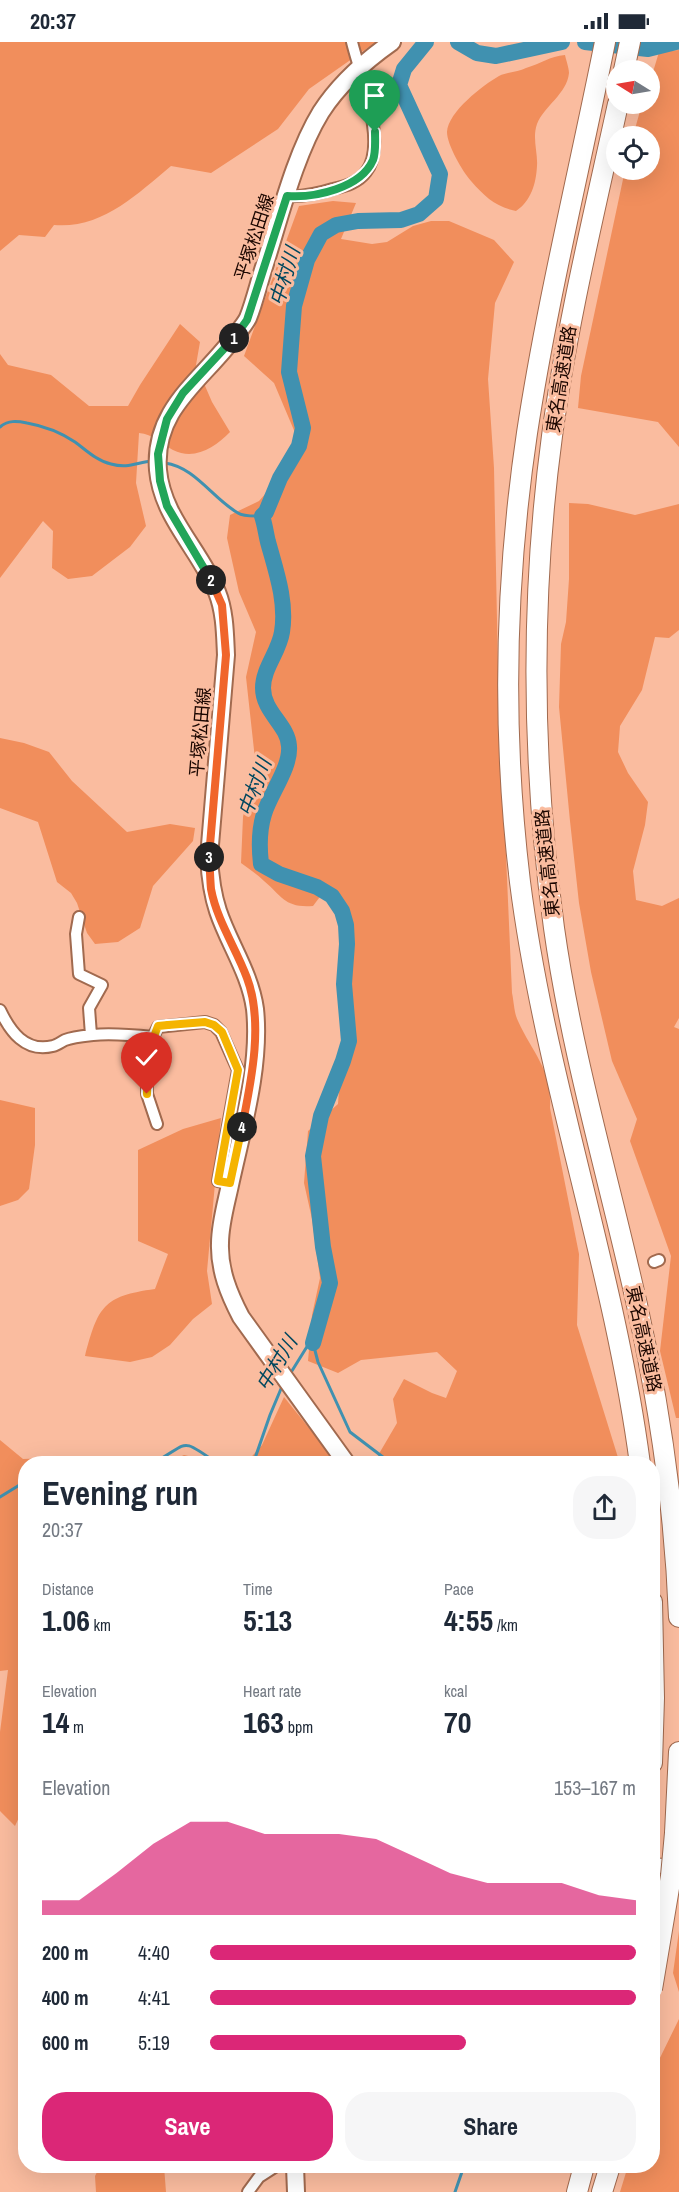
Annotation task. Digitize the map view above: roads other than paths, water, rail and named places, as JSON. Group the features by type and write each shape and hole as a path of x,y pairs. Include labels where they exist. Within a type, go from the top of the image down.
{"highway":[{"name":"東名高速道路","path":"605,42 550,305 527,433 516,527 510,608 509,732 519,870 545,1031 620,1347 639,1456"},
{"path":"626,60 630,42"},
{"name":"東名高速道路","path":"616,114 571,318 552,433 545,493 537,608 538,768 545,859 566,1001 656,1393 673,1524 679,1617"},
{"path":"660,1941 675,1833 679,1752"},
{"path":"577,2192 583,2173"},
{"path":"602,2192 607,2173"}],"main road":[{"name":"平塚松田線","path":"341,1456 241,1317 224,1277 220,1244 251,1084 255,1009 248,979 218,912 211,889 209,857 226,655 224,623 217,591 167,506 160,481 158,454 167,419 183,393 226,348 247,320 300,154 322,112 358,68 392,42"},
{"path":"295,2173 296,2192"}],"street":[{"path":"287,196 304,197 351,184 365,174 374,158 375,132 352,42"},
{"path":"79,917 76,934 79,974 102,985 89,1008 91,1035"},
{"path":"0,1010 9,1030 17,1039 37,1046 54,1046 66,1039 91,1035 117,1033 153,1037"},
{"path":"157,1124 147,1094 147,1078 153,1037 158,1026 205,1022 214,1025 222,1032 238,1070 218,1181 230,1183"},
{"path":"660,1866 679,1859"},
{"path":"248,2192 259,2177 265,2173"}],"waterway":[{"name":"中村川","path":"313,1343 330,1283 323,1247 313,1156 321,1116 349,1041 344,984 346,925 342,911 332,896 317,887 279,874 261,864 262,820 289,754 285,731 264,697 264,681 282,632 283,609 280,587 262,516 266,512 280,478 299,446 303,428 289,372 294,306 307,260 321,234 336,225 358,221 401,220 419,214 436,199 440,174 399,85 404,69 426,42"},
{"name":"中村川","path":"458,42 477,53 496,56 562,42"},
{"name":"中村川","path":"585,42 648,49 676,42"},
{"path":"0,427 9,422 16,422 33,424 58,432 106,463 128,466 153,461"},
{"path":"165,463 176,466 195,477 238,513 246,516 262,516"},
{"path":"290,1374 308,1345 313,1343 318,1362 350,1432 382,1456"},
{"name":"中村川","path":"256,1456 283,1384"},
{"name":"中村川","path":"165,1456 184,1446 196,1449 206,1456"},
{"name":"中村川","path":"0,1497 18,1486"},
{"path":"455,2192 462,2173"}]}
